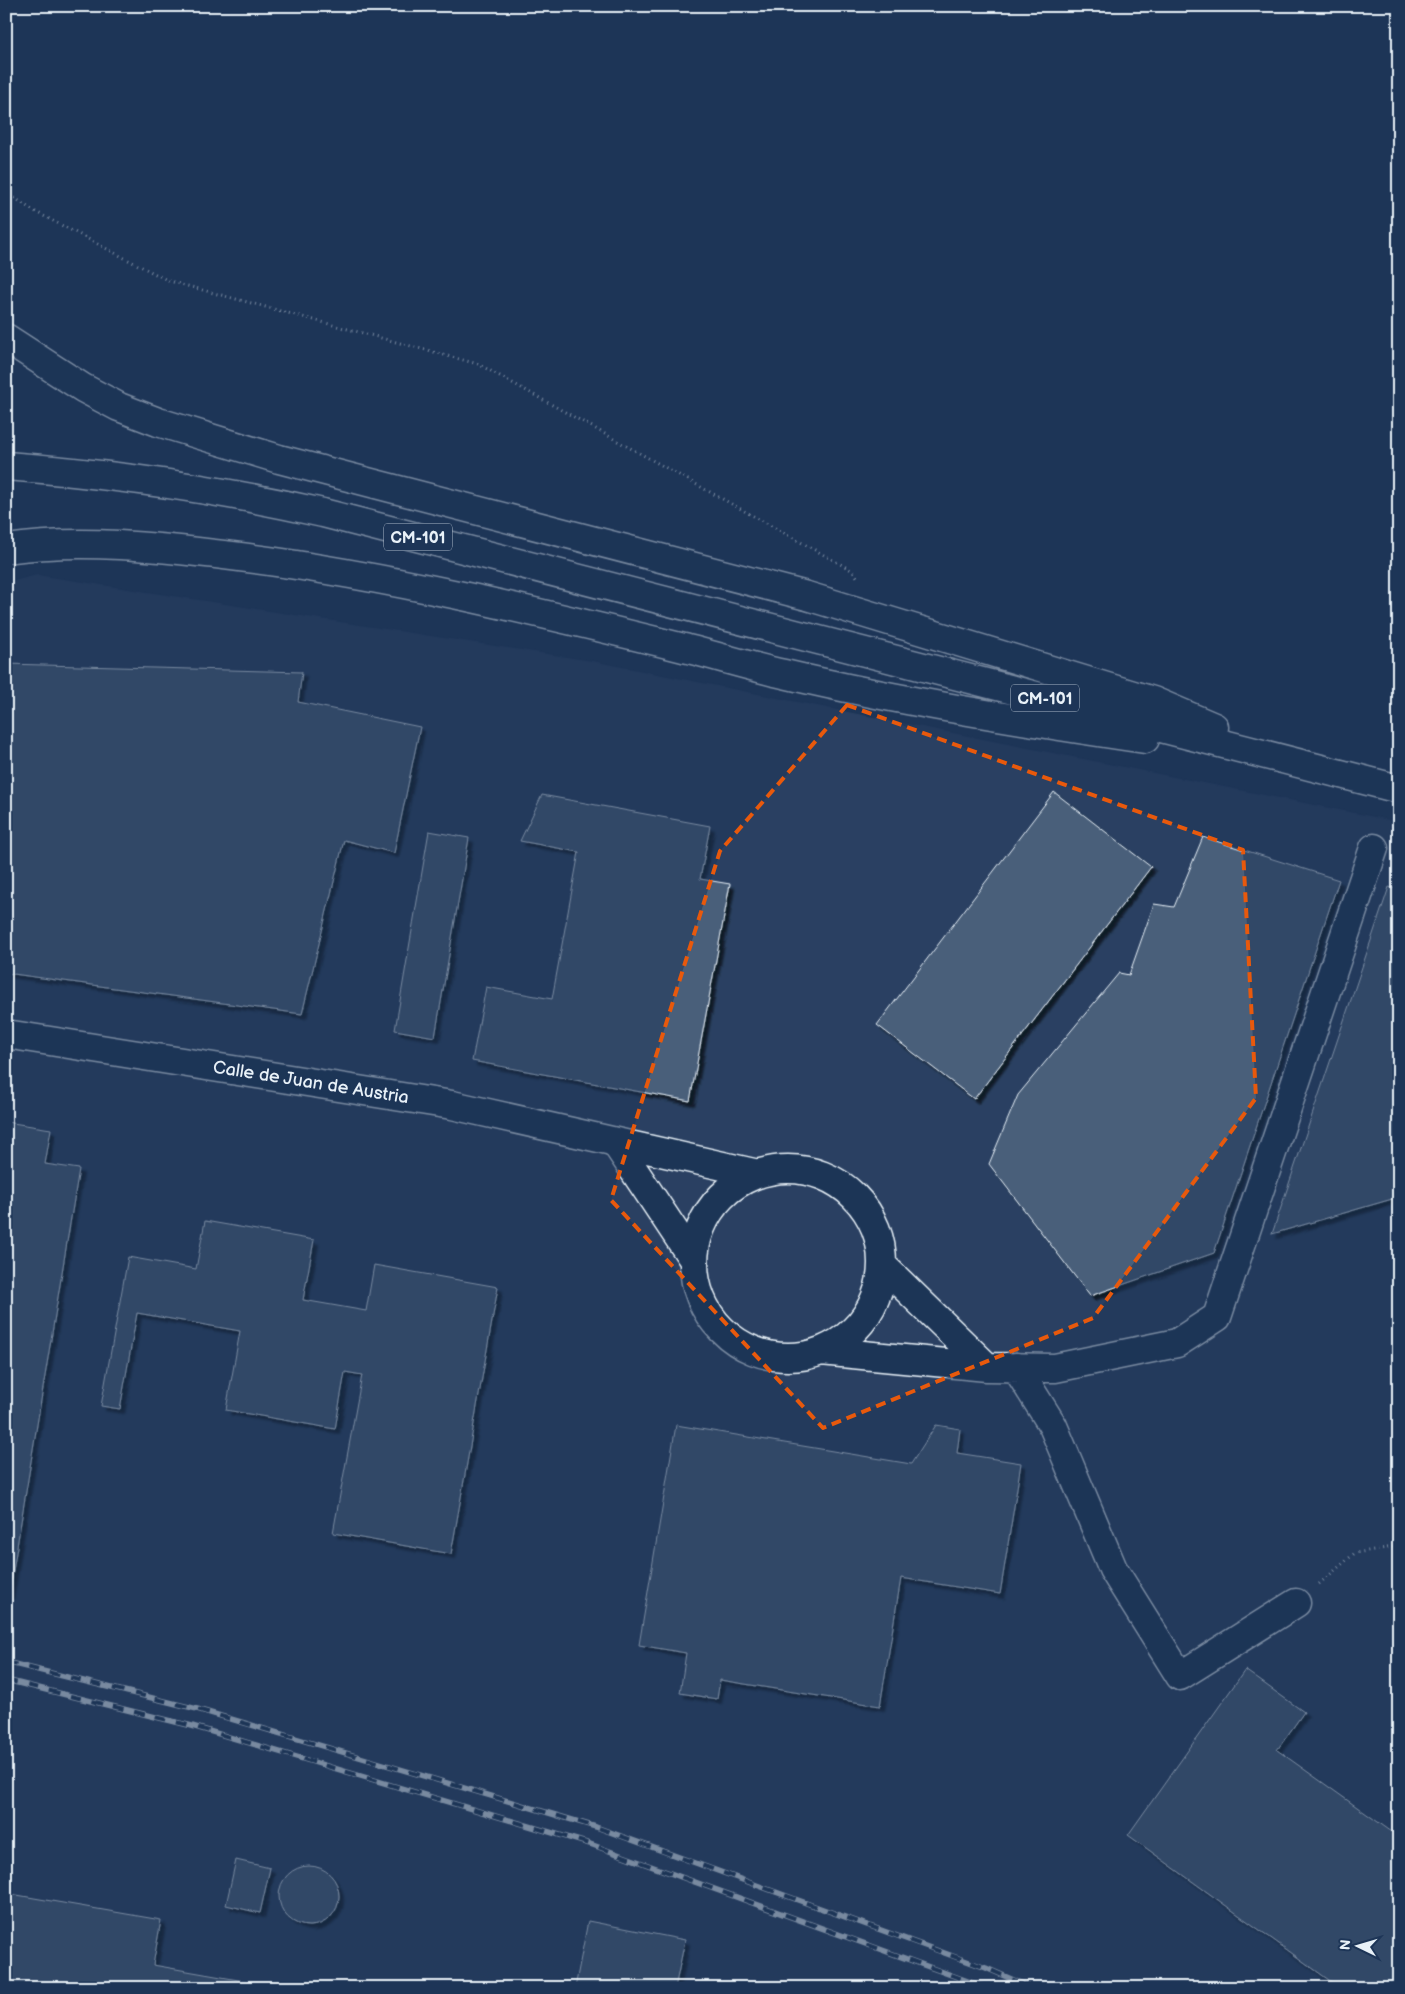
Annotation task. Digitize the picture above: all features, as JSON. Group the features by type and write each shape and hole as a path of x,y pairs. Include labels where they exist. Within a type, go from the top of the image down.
{"main road":[{"path":"6,338 83,388 120,407 158,422 279,458 807,596 1153,701 1293,761"},
{"name":"CM-101","path":"19,467 204,488 305,509 1293,761 1399,790"},
{"path":"6,549 57,544 140,546 293,563 449,591 784,674 986,715 1293,761"},
{"path":"821,1351 853,1332 874,1302 882,1265 876,1229 857,1197 827,1176 791,1168 754,1174 723,1193 702,1223 693,1260 699,1296 718,1328 749,1349 784,1358 821,1351 987,1367 1055,1368 1177,1344 1218,1317 1374,848"},
{"name":"Calle de Juan de Austria","path":"6,1034 452,1105 754,1174"},
{"path":"615,1142 693,1260"},
{"path":"882,1265 987,1367"},
{"path":"1016,1367 1053,1426 1113,1569 1180,1676 1296,1603"}],"path":[{"path":"6,192 32,210 169,282 478,364 853,570 888,621"},
{"path":"1296,1603 1355,1553 1399,1546"}],"highlighted area":[{"path":"847,705 1243,850 1256,1098 1093,1318 823,1428 611,1200 720,851"}],"shaded area":[{"path":"37,575 592,661 1399,822 1399,1988 6,1988 6,583"}],"building":[{"path":"6,664 302,672 298,702 420,727 394,853 344,840 302,1014 6,973"},
{"path":"1054,792 1151,867 974,1099 877,1025"},
{"path":"542,795 710,826 700,879 730,884 690,1101 472,1061 486,987 552,999 579,852 520,841"},
{"path":"429,831 469,838 435,1037 395,1030"},
{"path":"1203,837 1339,880 1214,1253 1090,1296 989,1164 1018,1095 1119,973 1129,975 1154,904 1174,907"},
{"path":"1389,887 1399,890 1399,1197 1272,1234"},
{"path":"6,1122 51,1129 45,1164 79,1169 9,1595 6,1594"},
{"path":"205,1221 314,1240 303,1300 366,1311 374,1265 498,1287 451,1554 333,1533 362,1375 345,1372 335,1429 226,1410 240,1331 137,1313 120,1409 101,1406 128,1257 196,1269"},
{"path":"676,1425 911,1464 936,1425 960,1429 957,1453 1021,1463 1000,1594 901,1578 880,1706 720,1680 717,1699 680,1693 686,1653 639,1645"},
{"path":"1245,1670 1304,1712 1277,1750 1399,1837 1399,1988 1340,1988 1128,1835"},
{"path":"236,1860 270,1868 260,1913 226,1905"},
{"path":"309,1866 326,1871 334,1879 339,1896 334,1913 326,1921 309,1926 292,1921 284,1913 279,1896 284,1879 292,1871"},
{"path":"11,1894 161,1920 153,1965 284,1988 6,1988 6,1921"},
{"path":"588,1921 685,1940 675,1988 575,1988"}],"railway":[{"path":"6,1662 197,1709 596,1827 986,1968 1032,1988"},
{"path":"6,1680 192,1726 590,1844 987,1988"}]}
